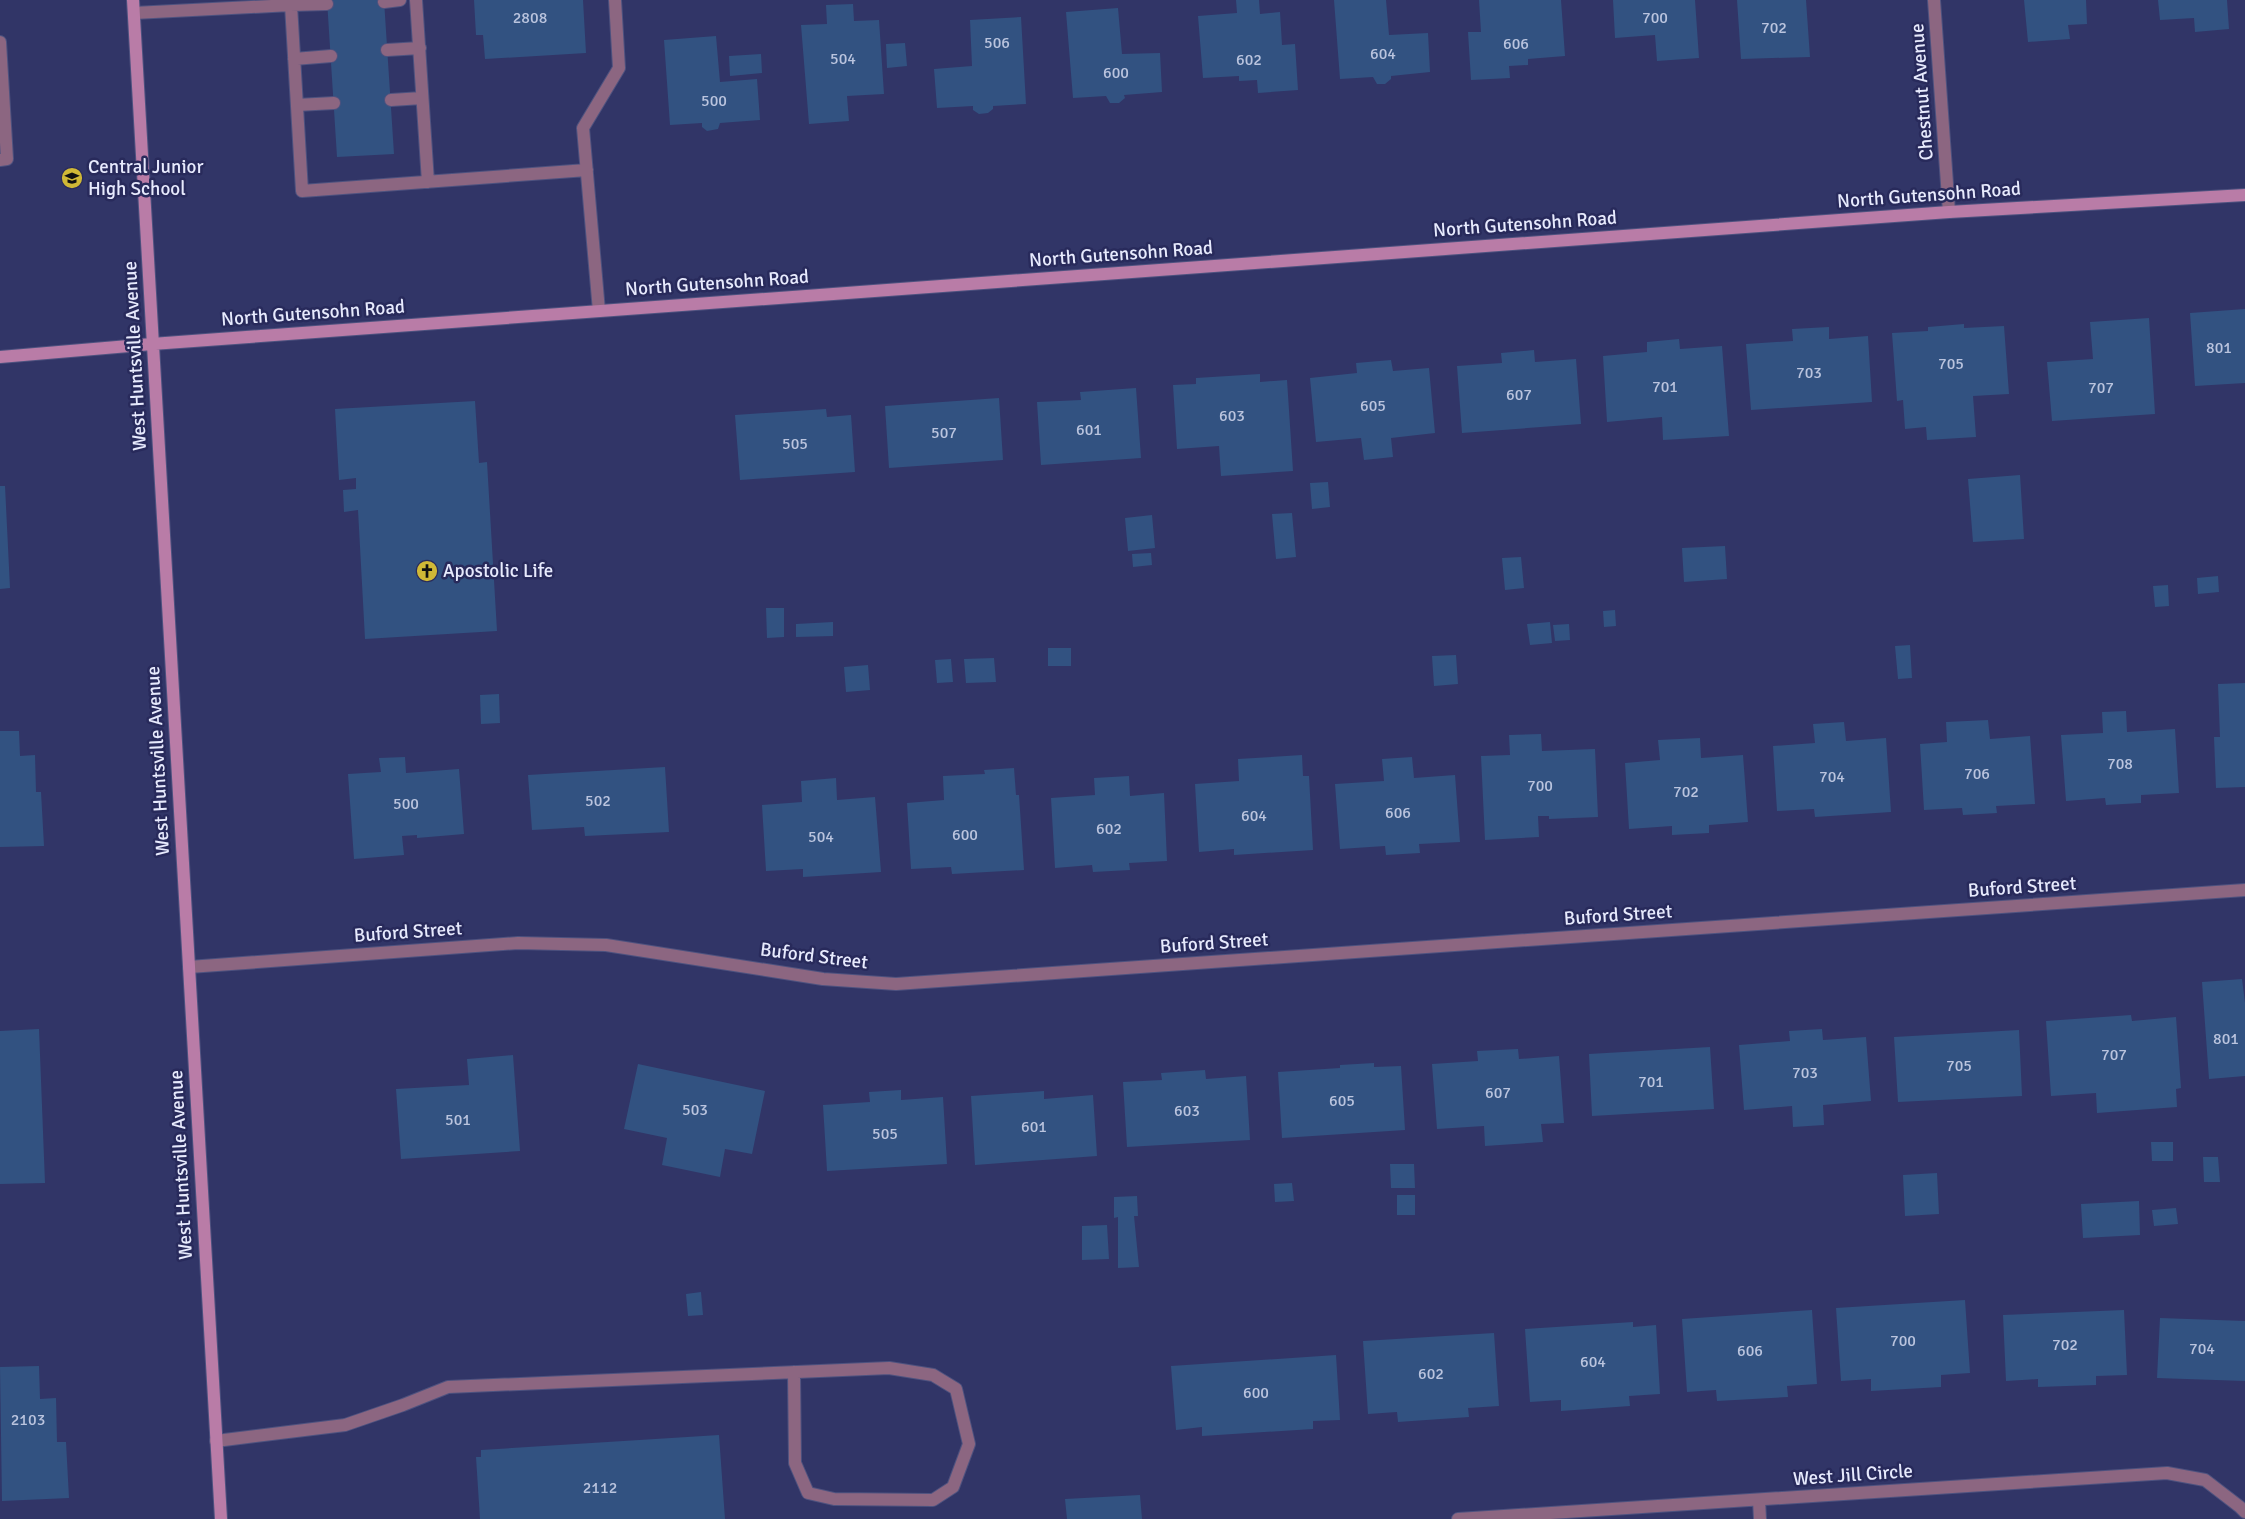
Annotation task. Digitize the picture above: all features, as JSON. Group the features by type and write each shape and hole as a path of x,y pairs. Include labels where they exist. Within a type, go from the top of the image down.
{"street":[{"name":"West Huntsville Avenue","path":"133,0 221,1519"},
{"path":"384,2 400,0"},
{"path":"416,0 428,182"},
{"path":"599,311 583,128 619,68 614,0"},
{"name":"Chestnut Avenue","path":"1934,0 1948,212"},
{"path":"291,3 302,191 587,170"},
{"path":"134,13 291,3 328,4"},
{"path":"0,42 7,159 0,160"},
{"path":"387,50 420,48"},
{"path":"294,59 330,56"},
{"path":"391,100 422,98"},
{"path":"297,105 334,103"},
{"name":"North Gutensohn Road","path":"0,357 152,344 1948,212 2245,195"},
{"name":"Buford Street","path":"189,967 518,943 596,944 823,979 896,984 2245,890"},
{"path":"216,1441 345,1425 448,1387 794,1372 889,1368 933,1375 956,1390 969,1444 953,1487 933,1500 834,1499 808,1493 795,1463 794,1372"},
{"name":"West Jill Circle","path":"1458,1519 2167,1474 2205,1480 2243,1509"},
{"path":"1759,1500 1760,1519"}],"building":[{"path":"327,0 384,0 394,154 337,157"},
{"path":"474,0 583,0 586,53 485,59 483,35 476,35"},
{"path":"1236,0 1259,0 1260,14 1280,12 1282,45 1295,44 1298,90 1258,93 1257,80 1239,81 1239,76 1203,78 1198,16 1237,13"},
{"path":"1334,0 1386,0 1389,35 1428,33 1430,72 1391,76 1391,79 1385,84 1377,84 1373,77 1340,79"},
{"path":"1479,0 1561,0 1565,56 1528,59 1528,65 1509,66 1510,78 1471,80 1468,32 1481,32"},
{"path":"1613,0 1695,0 1699,58 1657,61 1655,35 1615,38"},
{"path":"1737,0 1806,0 1810,57 1741,59"},
{"path":"2024,0 2086,0 2087,24 2068,25 2070,39 2028,42"},
{"path":"2158,0 2227,0 2229,29 2195,32 2194,18 2160,20"},
{"path":"853,4 854,21 879,20 884,94 847,96 849,121 809,124 801,25 827,24 826,5"},
{"path":"1118,8 1122,54 1160,53 1162,92 1124,95 1125,98 1119,103 1110,103 1106,96 1073,98 1066,12"},
{"path":"1021,17 1026,104 993,106 993,109 988,113 979,114 973,110 973,106 937,108 934,69 972,66 970,20"},
{"path":"716,36 720,82 757,79 760,120 720,123 718,129 707,131 702,127 702,123 670,125 664,40"},
{"path":"905,43 907,66 887,68 886,44"},
{"path":"761,54 762,73 730,76 729,56"},
{"path":"2245,309 2245,383 2195,386 2190,313"},
{"path":"2149,318 2155,414 2052,421 2047,362 2093,359 2090,322"},
{"path":"1964,324 1964,328 2004,326 2009,394 1973,396 1976,437 1927,440 1926,427 1905,429 1903,400 1897,401 1892,333 1928,331 1928,327"},
{"path":"1829,327 1829,339 1868,336 1872,402 1751,410 1746,344 1793,341 1792,329"},
{"path":"1679,339 1680,349 1722,346 1729,436 1663,440 1662,417 1607,422 1603,356 1647,352 1647,342"},
{"path":"1534,350 1535,362 1576,359 1581,424 1462,433 1457,366 1502,363 1501,353"},
{"path":"1391,360 1393,371 1429,368 1435,433 1391,438 1393,457 1364,460 1361,438 1316,442 1310,378 1357,373 1356,363"},
{"path":"1260,374 1260,382 1287,380 1293,471 1221,476 1219,446 1177,449 1173,385 1196,384 1196,378"},
{"path":"1136,388 1141,458 1041,465 1037,402 1081,400 1080,392"},
{"path":"999,398 1003,460 889,468 885,406"},
{"name":"Apostolic Life","path":"475,401 479,463 487,462 497,631 365,639 358,510 344,512 343,490 356,489 356,478 339,480 335,409"},
{"path":"826,409 827,417 851,415 855,472 740,480 735,415"},
{"path":"2020,475 2024,539 1973,542 1968,479"},
{"path":"1328,482 1330,507 1312,509 1310,483"},
{"path":"0,486 5,486 10,588 0,589"},
{"path":"1292,513 1296,557 1276,559 1272,514"},
{"path":"1152,515 1155,548 1128,551 1125,518"},
{"path":"1725,546 1727,579 1684,582 1682,548"},
{"path":"1151,553 1152,565 1133,567 1132,554"},
{"path":"1521,557 1524,588 1505,590 1502,558"},
{"path":"2218,576 2219,592 2198,594 2197,578"},
{"path":"2168,585 2169,606 2155,607 2153,586"},
{"path":"766,608 784,608 784,637 767,638"},
{"path":"1615,610 1616,626 1604,627 1603,611"},
{"path":"833,622 833,636 796,637 796,624"},
{"path":"1550,622 1552,643 1530,645 1527,624"},
{"path":"1569,624 1570,640 1555,641 1553,625"},
{"path":"1910,645 1912,678 1898,679 1895,646"},
{"path":"1048,648 1071,648 1071,666 1048,666"},
{"path":"1456,655 1458,684 1434,686 1432,656"},
{"path":"994,658 996,682 966,683 964,659"},
{"path":"951,659 953,682 937,683 935,660"},
{"path":"868,665 870,690 846,692 844,667"},
{"path":"2245,683 2245,787 2216,788 2214,737 2220,737 2218,684"},
{"path":"499,694 500,723 481,724 480,695"},
{"path":"2126,711 2127,732 2175,729 2179,793 2141,795 2141,803 2106,805 2105,798 2066,801 2061,735 2103,733 2102,712"},
{"path":"1988,720 1990,739 2030,736 2035,804 1996,806 1997,813 1963,815 1962,808 1924,810 1920,744 1947,742 1946,722"},
{"path":"1844,722 1846,741 1886,738 1891,812 1815,817 1814,809 1777,811 1773,746 1815,743 1813,724"},
{"path":"0,731 19,731 20,756 35,755 36,792 41,792 44,846 0,847"},
{"path":"1541,734 1542,751 1595,749 1598,817 1549,819 1549,816 1538,816 1539,837 1485,840 1481,756 1510,755 1509,735"},
{"path":"1700,738 1701,758 1743,755 1748,822 1709,825 1709,833 1672,835 1672,826 1629,829 1625,763 1660,760 1658,740"},
{"path":"1302,755 1303,776 1309,776 1313,850 1234,855 1234,849 1199,852 1195,784 1239,781 1238,759"},
{"path":"405,757 406,773 459,769 464,834 417,838 417,835 402,836 404,855 354,859 348,774 381,772 379,758"},
{"path":"1412,757 1414,778 1455,775 1460,842 1419,844 1420,853 1386,855 1385,846 1340,849 1335,784 1384,781 1382,759"},
{"path":"665,767 669,832 585,836 584,827 532,830 528,775"},
{"path":"1014,768 1016,795 1019,795 1024,870 952,874 951,867 911,869 907,803 944,800 943,776 985,774 984,770"},
{"path":"1129,776 1130,796 1164,793 1167,861 1129,863 1130,870 1093,872 1092,865 1055,868 1051,798 1095,795 1094,778"},
{"path":"836,778 837,800 875,797 881,872 803,877 803,869 766,871 762,805 802,802 801,781"},
{"path":"2242,979 2245,1003 2245,1076 2209,1079 2202,982"},
{"path":"2131,1015 2132,1021 2176,1017 2181,1088 2176,1089 2177,1107 2097,1113 2096,1093 2051,1096 2046,1021"},
{"path":"39,1029 45,1183 0,1184 0,1031"},
{"path":"1822,1029 1823,1040 1866,1037 1871,1101 1823,1105 1824,1125 1793,1127 1792,1106 1744,1110 1739,1045 1790,1041 1789,1031"},
{"path":"2019,1030 2022,1096 1898,1102 1894,1037"},
{"path":"1710,1047 1714,1109 1592,1116 1589,1054"},
{"path":"1518,1049 1519,1059 1559,1056 1564,1123 1541,1124 1543,1142 1485,1146 1484,1126 1437,1129 1432,1064 1478,1061 1477,1051"},
{"path":"513,1055 520,1151 401,1159 396,1089 469,1085 467,1059"},
{"path":"1374,1063 1374,1067 1401,1066 1405,1130 1282,1138 1278,1072 1340,1068 1340,1065"},
{"path":"638,1064 765,1091 752,1154 725,1149 720,1177 662,1165 667,1138 624,1129"},
{"path":"1205,1070 1206,1079 1246,1076 1250,1140 1127,1147 1123,1082 1162,1080 1161,1073"},
{"path":"901,1090 901,1100 943,1097 947,1164 827,1171 823,1105 870,1102 869,1092"},
{"path":"1044,1091 1044,1099 1093,1095 1097,1156 975,1165 971,1096"},
{"path":"2151,1142 2173,1142 2173,1161 2152,1161"},
{"path":"2203,1157 2218,1157 2220,1182 2204,1182"},
{"path":"1390,1164 1414,1164 1415,1188 1391,1188"},
{"path":"1937,1173 1939,1214 1905,1216 1903,1175"},
{"path":"1292,1183 1294,1201 1275,1202 1274,1184"},
{"path":"1397,1195 1415,1195 1415,1215 1397,1215"},
{"path":"1137,1196 1138,1216 1134,1216 1139,1267 1118,1268 1118,1217 1114,1218 1114,1197"},
{"path":"2139,1201 2140,1235 2083,1238 2081,1204"},
{"path":"2176,1208 2178,1224 2154,1226 2152,1210"},
{"path":"1107,1225 1109,1259 1082,1260 1082,1226"},
{"path":"701,1292 703,1315 688,1316 686,1294"},
{"path":"1965,1300 1970,1373 1941,1375 1941,1387 1871,1391 1871,1379 1841,1381 1836,1308"},
{"path":"1812,1310 1817,1384 1787,1386 1788,1397 1717,1401 1716,1390 1687,1392 1682,1319"},
{"path":"2124,1310 2127,1375 2096,1376 2096,1385 2038,1387 2038,1379 2006,1381 2003,1315"},
{"path":"2160,1318 2245,1321 2245,1381 2157,1378"},
{"path":"1633,1322 1633,1327 1656,1325 1660,1394 1629,1396 1630,1406 1561,1411 1561,1400 1530,1402 1525,1329"},
{"path":"1494,1333 1499,1406 1468,1408 1469,1417 1398,1422 1397,1412 1368,1414 1363,1341"},
{"path":"1336,1355 1340,1420 1313,1421 1313,1429 1202,1436 1202,1427 1176,1430 1171,1366"},
{"path":"39,1366 40,1399 56,1398 57,1442 66,1442 69,1498 2,1501 0,1367"},
{"path":"719,1435 725,1519 480,1519 476,1457 481,1457 481,1450"},
{"path":"1140,1495 1142,1519 1067,1519 1065,1499"}],"place":[{"name":"Central Junior High School","path":"72,178"},
{"name":"Apostolic Life","path":"427,571"}]}
